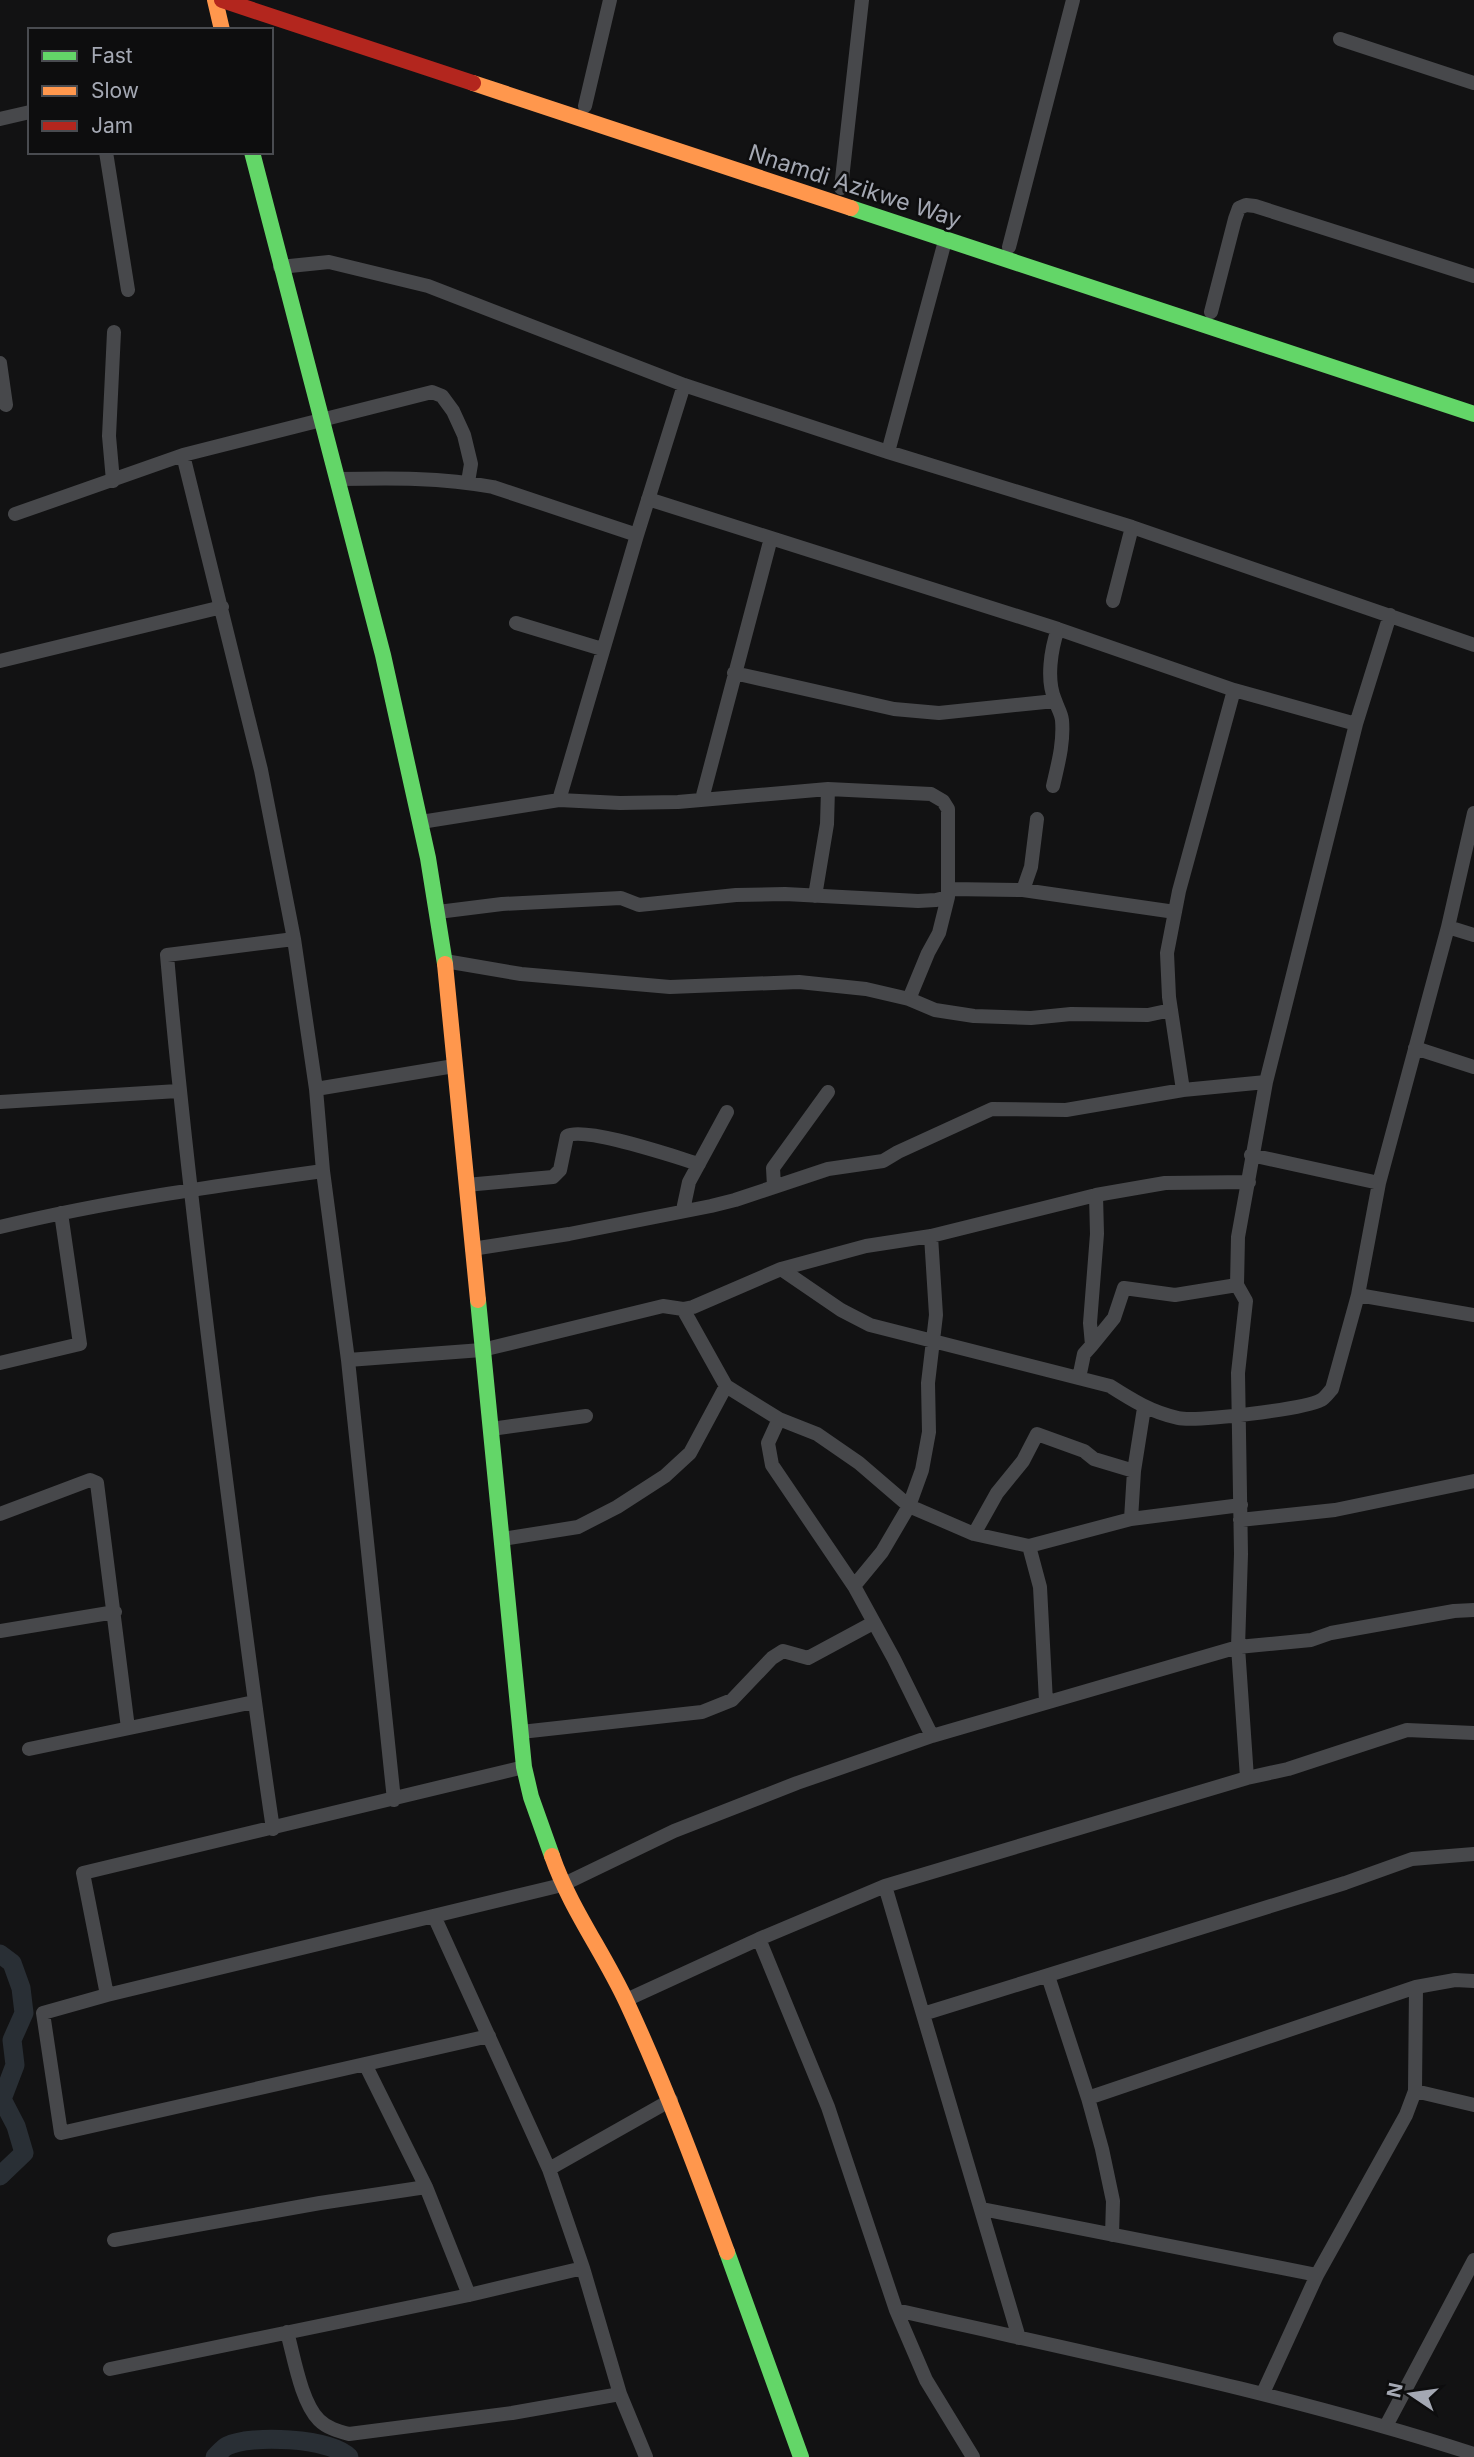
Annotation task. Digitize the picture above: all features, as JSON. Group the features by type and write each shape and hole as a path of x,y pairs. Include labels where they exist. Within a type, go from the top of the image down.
{"main road":[{"path":"215,0 222,28"},
{"name":"Nnamdi Azikwe Way","path":"222,0 1474,414"},
{"path":"267,0 541,89"},
{"name":"Nnamdi Azikwe Way","path":"561,95 585,106 841,188 1009,247 1474,399"},
{"path":"252,154 382,652 421,822 438,912 524,1768 531,1797 562,1885 626,2000 671,2099 801,2457"}],"street":[{"path":"585,106 610,0"},
{"path":"841,188 862,0"},
{"path":"1009,247 1073,0"},
{"path":"1340,39 1474,83"},
{"path":"0,119 28,112"},
{"path":"106,154 128,290"},
{"path":"1211,312 1235,219 1239,208 1246,205 1474,276"},
{"path":"888,452 945,241"},
{"path":"280,267 329,262 428,286 684,386 1132,527 1474,645"},
{"path":"113,481 109,436 114,332"},
{"path":"0,363 6,405"},
{"path":"559,800 602,649 684,386"},
{"path":"15,514 183,455 432,392 443,396 464,435 471,464 468,482"},
{"path":"183,455 261,771 294,939 316,1089 323,1171 348,1360 394,1800"},
{"path":"337,479 410,478 468,482 493,487 637,535"},
{"path":"648,499 1058,629 1234,690 1356,724"},
{"path":"1113,601 1132,527"},
{"path":"702,799 771,538"},
{"path":"0,661 222,607"},
{"path":"1247,1779 1238,1647 1239,1354 1246,1301 1237,1285 1238,1237 1266,1082 1356,724 1390,615"},
{"path":"516,623 602,649"},
{"path":"1053,786 1063,736 1062,716 1055,701 1050,652 1058,629"},
{"path":"734,673 894,709 939,713 1055,701"},
{"path":"1183,1090 1171,1010 1167,953 1175,912 1234,690"},
{"path":"421,822 559,800 620,803 828,789 931,794 943,801 948,809 949,893 939,933 909,999"},
{"path":"815,896 827,824 828,789"},
{"path":"781,1269 841,1310 870,1325 1110,1386 1144,1408 1180,1418 1203,1419 1323,1400 1332,1389 1358,1295 1379,1183 1448,927 1474,813"},
{"path":"1023,890 1031,867 1037,819"},
{"path":"438,912 502,904 621,898 639,905 736,895 785,894 918,901 936,900 949,893 1023,890 1175,912"},
{"path":"1448,927 1474,935"},
{"path":"273,1829 254,1702 178,1091 167,955 294,939"},
{"path":"445,961 522,974 670,987 799,982 866,989 909,999 935,1010 985,1017 1148,1015 1171,1010"},
{"path":"1415,1048 1474,1067"},
{"path":"316,1089 454,1066"},
{"path":"472,1249 569,1234 735,1200 828,1169 883,1161 992,1108 1066,1110 1183,1090 1266,1082"},
{"path":"0,1102 178,1091"},
{"path":"774,1186 773,1168 828,1092"},
{"path":"683,1210 689,1182 727,1112"},
{"path":"466,1185 553,1177 560,1170 567,1136 573,1133 614,1139 699,1164"},
{"path":"1251,1155 1379,1183"},
{"path":"0,1227 190,1189 323,1171"},
{"path":"348,1360 482,1350 663,1306 683,1309 714,1299 781,1269 866,1246 931,1236 1096,1195 1165,1183 1249,1182"},
{"path":"1092,1345 1090,1322 1097,1234 1096,1195"},
{"path":"0,1363 80,1344 61,1213"},
{"path":"854,1586 882,1552 909,1506 922,1470 929,1432 928,1383 936,1290 931,1236"},
{"path":"1079,1378 1084,1354 1114,1318 1124,1288 1175,1295 1237,1285"},
{"path":"1358,1295 1474,1315"},
{"path":"683,1309 726,1386 779,1419 817,1434 859,1463 909,1506 974,1534 1029,1546 1131,1519 1240,1512 1335,1510 1470,1482 1474,1496"},
{"path":"503,1539 578,1527 617,1507 665,1476 690,1453 726,1386"},
{"path":"1131,1519 1134,1472 1144,1408"},
{"path":"491,1429 586,1416"},
{"path":"779,1419 768,1443 772,1465 854,1586 894,1658 932,1736"},
{"path":"974,1534 997,1493 1023,1461 1037,1434 1084,1451 1094,1459 1134,1472"},
{"path":"0,1514 90,1480 97,1483 128,1728"},
{"path":"1029,1546 1040,1587 1046,1702"},
{"path":"489,2036 61,2133 43,2013 562,1885 674,1831 797,1783 932,1736 1238,1647 1311,1640 1331,1633 1454,1611 1474,1610"},
{"path":"0,1631 115,1612"},
{"path":"521,1732 702,1712 732,1700 772,1658 783,1651 808,1658 873,1623"},
{"path":"29,1749 254,1702"},
{"path":"626,2000 759,1939 885,1886 1288,1769 1407,1730 1474,1733"},
{"path":"107,1996 83,1873 524,1768"},
{"path":"923,2014 1346,1883 1412,1859 1474,1854"},
{"path":"885,1886 1019,2338"},
{"path":"434,1916 549,2169 583,2268 620,2394 646,2457"},
{"path":"759,1939 828,2107 896,2310 926,2380 973,2457"},
{"path":"1048,1976 1088,2098 1113,2201 1112,2235"},
{"path":"1088,2098 1416,1987 1454,1980 1474,1981"},
{"path":"1263,2393 1317,2275 1406,2115 1415,2091 1416,1987"},
{"path":"365,2064 426,2188 468,2295"},
{"path":"1415,2091 1474,2105"},
{"path":"549,2169 671,2099"},
{"path":"114,2240 320,2203 426,2188"},
{"path":"982,2209 1317,2275"},
{"path":"1386,2426 1474,2260"},
{"path":"110,2369 468,2295 583,2268"},
{"path":"896,2310 1263,2393 1386,2426 1474,2454"},
{"path":"287,2332 309,2407 320,2421 349,2434 512,2413 620,2394"}],"waterway":[{"path":"0,1954 12,1963 21,1988 24,2013 12,2040 15,2065 2,2099 16,2126 24,2153 0,2176"},
{"path":"215,2457 225,2447 238,2442 271,2439 308,2442 339,2451 349,2457"}],"traffic: fast":[{"path":"253,154 383,655 428,858 445,964"},
{"path":"851,208 1474,414"},
{"path":"478,1300 524,1767 531,1797 552,1856"},
{"path":"727,2252 801,2457"}],"traffic: slow":[{"path":"215,0 222,28"},
{"path":"473,83 851,208"},
{"path":"445,964 478,1300"},
{"path":"552,1856 568,1894 618,1984 641,2034 680,2127 727,2252"}],"traffic: jam":[{"path":"222,0 473,83"}]}
